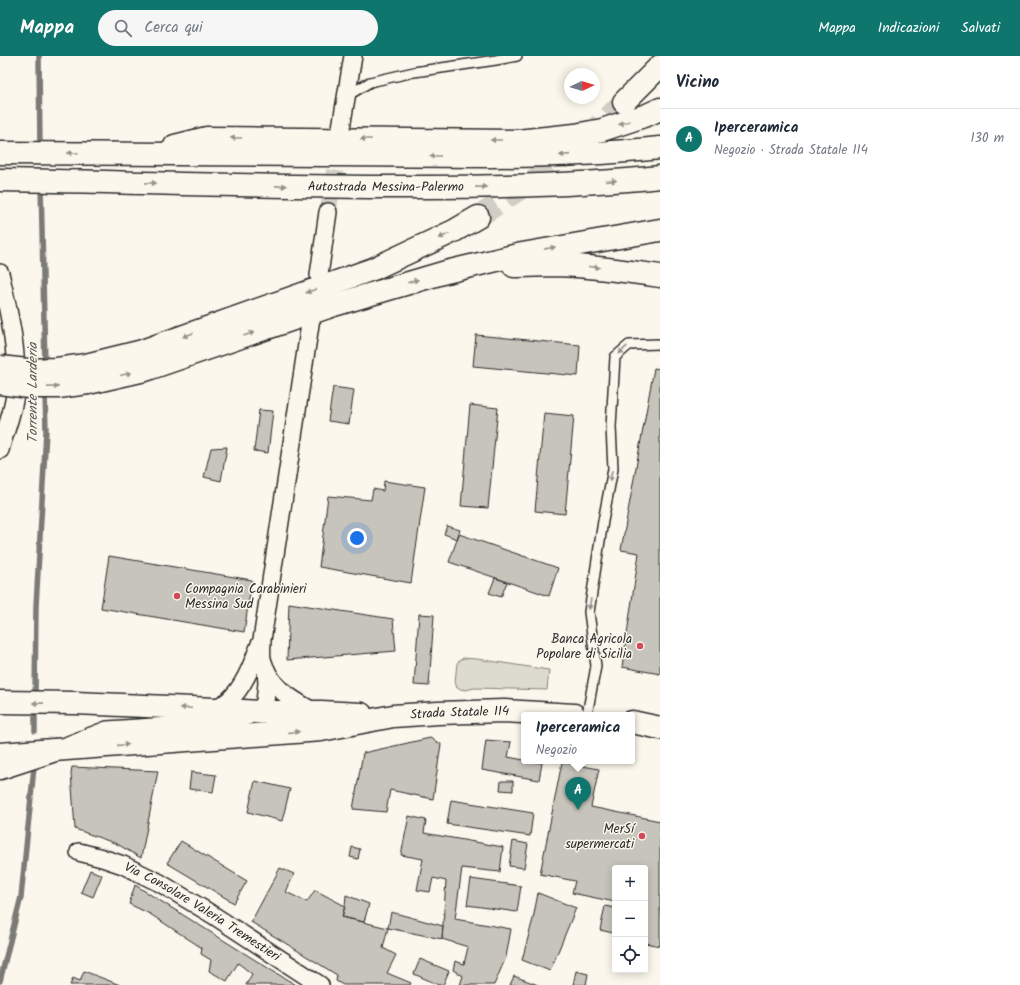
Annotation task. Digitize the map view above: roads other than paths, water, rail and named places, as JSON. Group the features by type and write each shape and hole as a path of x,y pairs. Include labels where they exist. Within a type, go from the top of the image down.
{"main road":[{"path":"624,102 660,66"},
{"path":"141,154 207,138 517,141 575,135 602,130 623,124 660,109"},
{"path":"0,152 539,156 660,148"},
{"name":"Autostrada Messina-Palermo","path":"0,180 381,188 487,187 564,184 660,176"},
{"path":"0,383 29,387 58,387 139,352 373,269 447,234 478,217"},
{"path":"0,367 27,370 56,369 87,374 145,370 334,305 439,274 536,251 660,230"},
{"path":"471,266 557,265 600,268 660,276"},
{"path":"0,702 393,716"},
{"name":"Strada Statale 114","path":"393,716 438,712 522,712"},
{"path":"0,754 321,730 393,716"},
{"path":"635,723 660,728"},
{"path":"0,768 55,750"}],"street":[{"path":"341,128 353,56"},
{"path":"319,274 328,212"},
{"path":"0,273 14,338 16,372 15,395 12,413 0,450"},
{"path":"266,734 255,700 253,682 260,666 262,640 311,318"},
{"path":"215,709 237,692 260,666"},
{"path":"260,666 279,689 289,698 314,712"},
{"path":"55,750 107,730 216,723 236,720 258,712"},
{"name":"Via Consolare Valeria Tremestieri","path":"79,852 124,865 160,883 213,915 320,985"}],"lane":[{"path":"346,96 370,82 414,72 517,56"},
{"path":"588,712 596,666 589,612 613,468 611,427 615,358 628,345 660,344"}],"waterway":[{"name":"Torrente Larderia","path":"39,56 40,150"},
{"name":"Torrente Larderia","path":"41,184 45,366"},
{"name":"Torrente Larderia","path":"35,697 36,606 46,431 45,392"},
{"name":"Torrente Larderia","path":"35,706 35,731"},
{"name":"Torrente Larderia","path":"0,981 21,897 34,767"}],"tunnel":[{"path":"478,217 541,175 584,139 624,102"},
{"path":"328,212 339,143"}],"place":[{"name":"Compagnia Carabinieri Messina Sud","path":"177,596"},
{"name":"Banca Agricola Popolare di Sicilia","path":"640,646"},
{"name":"Iperceramica","path":"578,810"},
{"name":"MerSí supermercati","path":"642,836"}]}
